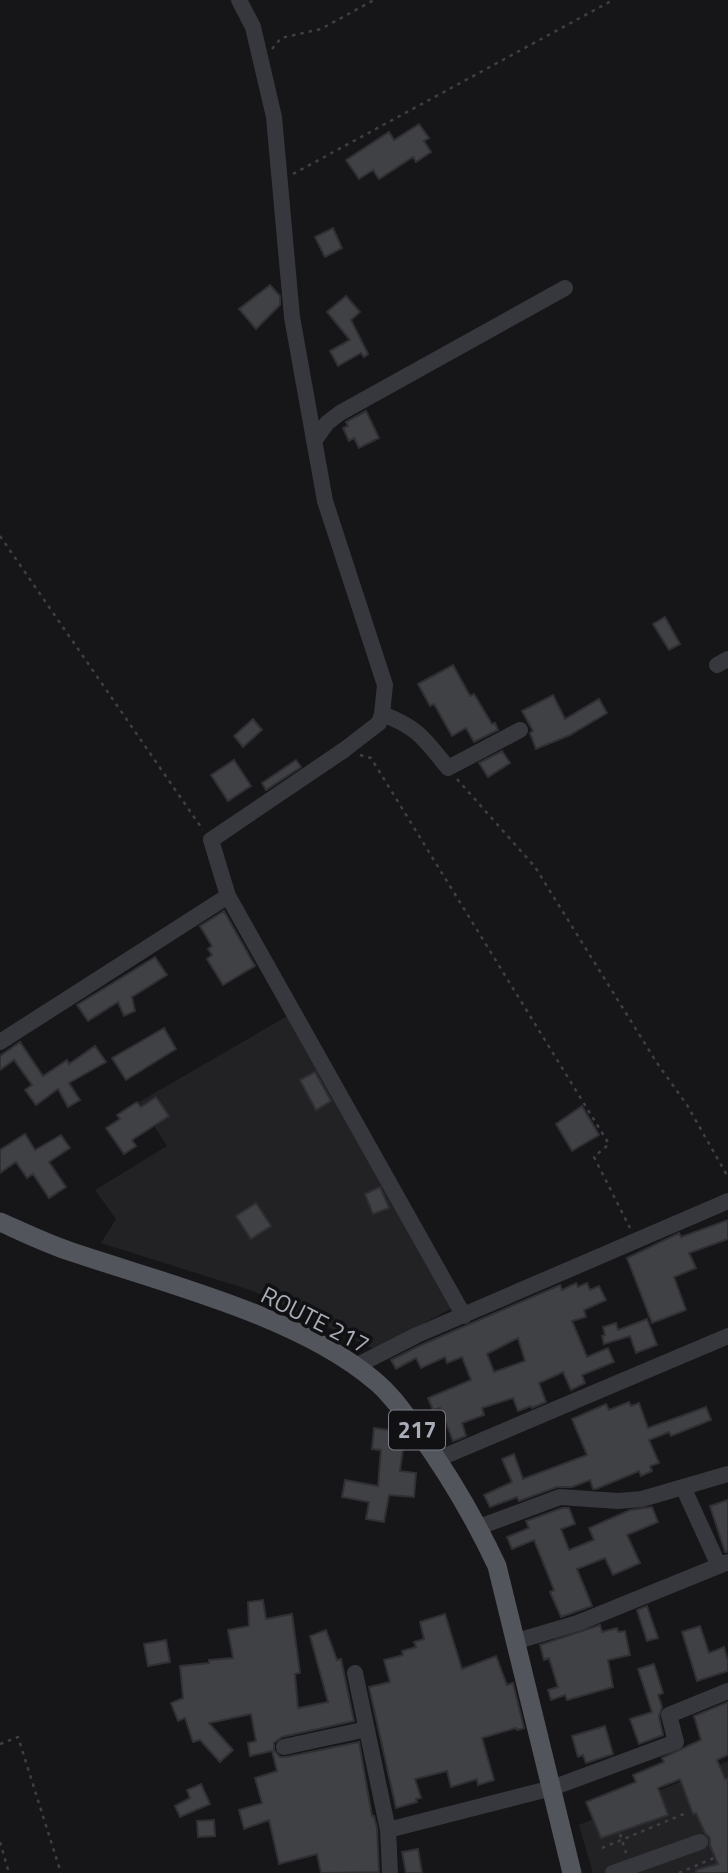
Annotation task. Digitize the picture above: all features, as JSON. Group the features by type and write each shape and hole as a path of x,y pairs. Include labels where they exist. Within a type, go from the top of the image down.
{"main road":[{"name":"ROUTE 217","path":"0,1222 65,1250 241,1310 319,1344 356,1366 377,1382 392,1399 438,1459 479,1527 498,1566 572,1873"}],"street":[{"path":"239,0 253,27 274,117 292,317 325,501 385,685 379,723 344,750 211,840 228,896 464,1316"},
{"path":"314,441 327,423 340,413 565,288"},
{"path":"382,714 414,728 448,768 520,730"},
{"path":"0,1042 228,896"},
{"path":"356,1366 417,1335 728,1201"},
{"path":"438,1459 728,1336"},
{"path":"479,1527 560,1497 618,1501 642,1499 728,1474"},
{"path":"517,1641 578,1623 724,1564 683,1487"},
{"path":"355,1673 388,1830 390,1873"},
{"path":"388,1830 552,1788 676,1742 669,1715 728,1691"},
{"path":"284,1747 367,1729"},
{"path":"613,1873 700,1842"}],"path":[{"path":"268,54 281,38 321,29 373,0"},
{"path":"280,181 613,0"},
{"path":"0,536 211,840"},
{"path":"344,750 372,758 609,1144 594,1157 636,1241"},
{"path":"448,768 536,867 657,1063 687,1105 728,1177"},
{"path":"0,1744 19,1737 61,1873"},
{"path":"601,1848 684,1814"},
{"path":"0,1842 9,1873"},
{"path":"679,1873 723,1854"},
{"path":"0,1868 8,1866"}],"shaded area":[{"path":"289,1015 398,1204 451,1309 374,1349 253,1291 101,1243 116,1219 95,1190 167,1146 139,1102"},
{"path":"728,1761 728,1873 593,1873 579,1825"}],"building":[{"path":"419,124 429,138 424,141 431,152 416,162 413,157 379,179 373,170 359,179 346,160 389,132 394,140"},
{"path":"333,228 342,248 325,257 315,237"},
{"path":"270,285 280,296 280,305 256,329 239,309"},
{"path":"346,296 360,312 351,320 368,354 364,357 361,353 338,366 330,351 350,340 327,312"},
{"path":"366,411 379,438 359,448 354,438 349,441 343,428 348,426 346,422"},
{"path":"665,617 680,644 669,650 653,624"},
{"path":"453,665 470,696 474,694 498,730 474,742 466,728 452,736 434,704 430,706 418,684"},
{"path":"553,695 565,719 599,699 607,713 570,735 536,749 530,733 533,731 522,711"},
{"path":"253,719 262,730 243,747 234,736"},
{"path":"502,751 510,763 488,777 479,763"},
{"path":"234,760 251,786 228,801 211,775"},
{"path":"296,760 301,767 266,790 262,783"},
{"path":"224,911 255,966 223,985 207,959 212,955 208,949 212,946 200,926"},
{"path":"155,957 167,975 132,997 135,1011 124,1016 118,1002 88,1021 77,1005"},
{"path":"164,1028 176,1049 126,1080 112,1058"},
{"path":"20,1042 43,1076 67,1060 69,1064 95,1046 106,1062 69,1083 80,1100 68,1107 58,1089 36,1105 25,1090 32,1085 14,1060 0,1070 0,1056"},
{"path":"315,1072 331,1101 316,1110 300,1080"},
{"path":"156,1097 169,1116 132,1140 136,1146 124,1154 106,1128 120,1119 117,1115 137,1102 141,1107"},
{"path":"582,1106 599,1135 572,1151 556,1124"},
{"path":"25,1134 35,1150 61,1135 70,1148 49,1162 66,1187 49,1198 33,1174 27,1178 16,1162 0,1173 0,1150"},
{"path":"380,1187 389,1208 373,1214 365,1194"},
{"path":"256,1203 271,1226 251,1239 236,1216"},
{"path":"728,1220 728,1239 689,1253 696,1268 674,1277 686,1310 652,1323 627,1258 679,1233 681,1237"},
{"path":"576,1283 578,1287 587,1283 590,1290 599,1286 606,1300 584,1310 586,1317 572,1321 587,1357 608,1348 614,1362 582,1375 585,1383 571,1390 563,1372 539,1383 546,1402 532,1408 531,1406 518,1411 513,1398 482,1408 484,1415 462,1423 466,1436 453,1441 440,1408 433,1410 428,1398 471,1380 462,1357 447,1363 445,1357 421,1368 416,1358 396,1369 391,1360 560,1285 562,1290","holes":["518,1338 525,1361 494,1372 487,1354"]},
{"path":"647,1319 657,1345 636,1353 630,1336 604,1344 603,1327 616,1323 618,1330"},
{"path":"629,1402 631,1406 639,1403 648,1428 706,1407 711,1420 671,1436 669,1432 649,1440 659,1463 650,1466 652,1471 641,1476 639,1471 596,1489 593,1489 590,1480 572,1487 557,1487 519,1501 517,1497 490,1507 484,1495 512,1482 502,1459 514,1454 523,1479 587,1455 572,1419 606,1404 609,1410"},
{"path":"374,1428 405,1434 400,1471 416,1473 414,1497 389,1495 384,1522 366,1519 369,1502 342,1497 345,1480 378,1486 381,1450 372,1449"},
{"path":"728,1500 728,1552 725,1552 710,1506"},
{"path":"652,1507 658,1522 627,1535 640,1563 613,1575 605,1558 577,1569 592,1606 561,1617 550,1592 554,1590 534,1540 512,1549 507,1537 529,1528 526,1521 569,1508 575,1524 561,1529 569,1550 594,1540 589,1528 630,1510"},
{"path":"263,1600 266,1619 292,1614 300,1673 295,1674 298,1708 328,1702 310,1636 326,1630 337,1660 341,1659 354,1721 282,1737 274,1743 274,1750 280,1757 286,1757 359,1742 372,1816 377,1828 379,1872 321,1873 317,1854 279,1864 269,1820 244,1829 239,1810 262,1803 255,1778 277,1771 272,1751 250,1756 248,1743 256,1741 251,1714 209,1723 233,1750 220,1762 200,1740 193,1742 185,1718 178,1721 171,1703 183,1698 180,1666 233,1658 228,1630 249,1626 248,1602"},
{"path":"647,1606 658,1638 647,1641 637,1610"},
{"path":"445,1614 462,1669 496,1656 507,1685 513,1683 524,1728 482,1738 494,1780 478,1785 477,1779 451,1787 447,1771 415,1779 421,1798 416,1799 417,1802 396,1808 369,1687 390,1682 384,1660 403,1655 402,1651 416,1647 414,1642 424,1639 420,1622"},
{"path":"600,1625 602,1632 617,1628 618,1632 625,1631 630,1655 608,1660 613,1687 567,1700 565,1695 551,1700 548,1690 558,1687 549,1658 544,1660 540,1645"},
{"path":"700,1626 709,1653 724,1647 728,1671 697,1681 682,1632"},
{"path":"166,1640 170,1662 148,1666 144,1644"},
{"path":"654,1664 663,1693 658,1695 662,1707 659,1717 663,1735 639,1744 630,1719 652,1712 638,1669"},
{"path":"728,1702 728,1755 717,1760 725,1779 728,1778 728,1873 696,1873 696,1870 718,1864 710,1838 696,1813 693,1814 680,1779 658,1788 668,1815 601,1838 586,1802 636,1782 633,1775 664,1762 662,1758 701,1740 694,1716"},
{"path":"605,1726 613,1754 586,1763 583,1755 578,1757 572,1736"},
{"path":"201,1784 210,1804 180,1817 175,1806 190,1798 187,1790"},
{"path":"214,1820 215,1836 198,1837 197,1821"},
{"path":"418,1849 422,1873 406,1873 402,1852"}]}
